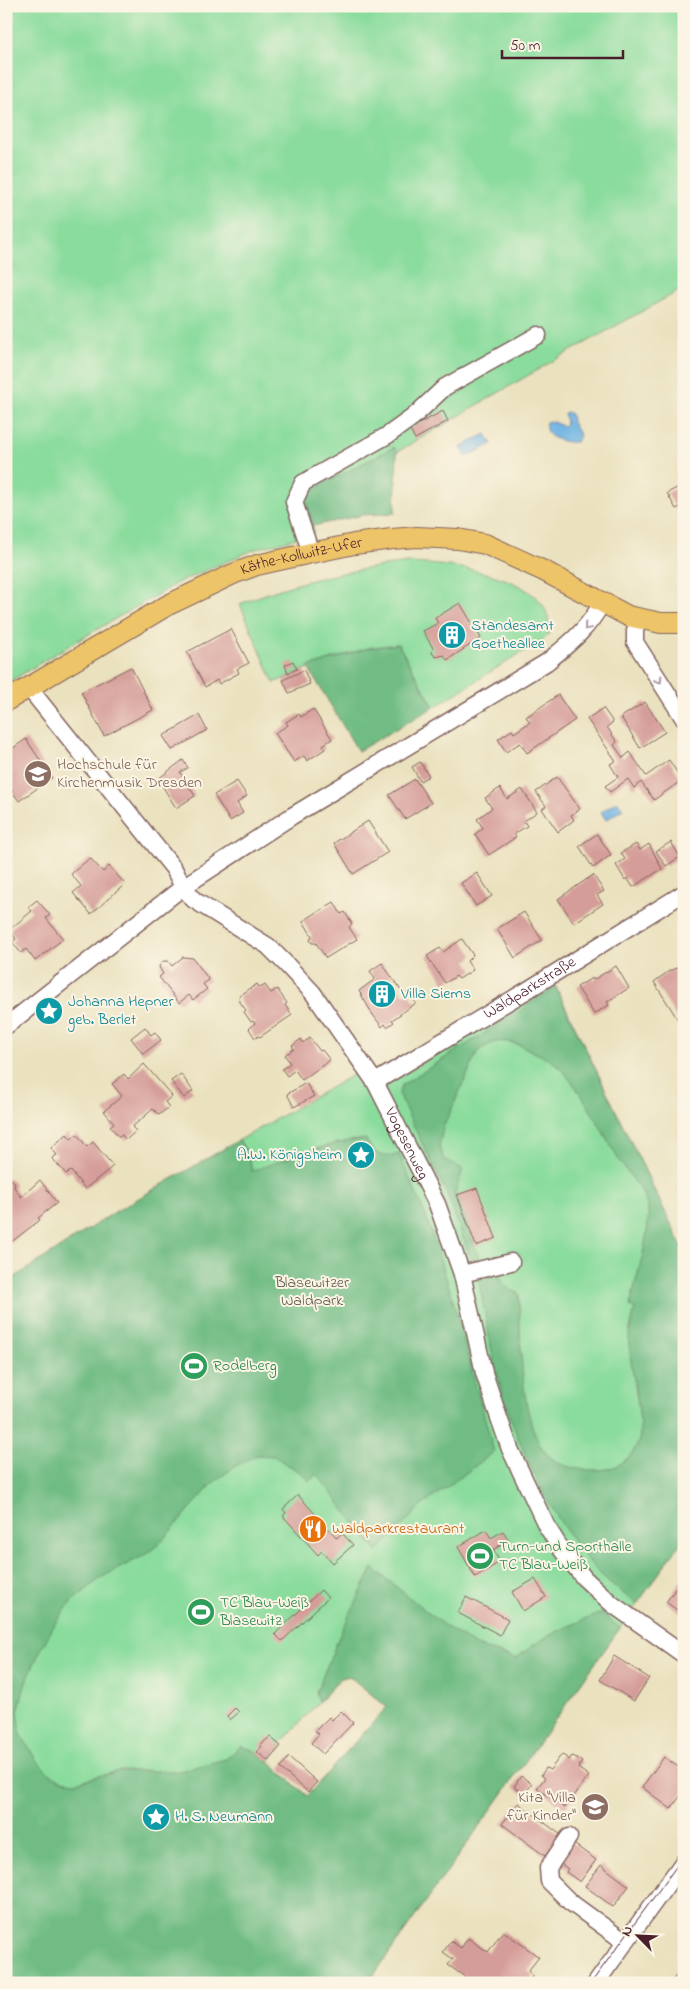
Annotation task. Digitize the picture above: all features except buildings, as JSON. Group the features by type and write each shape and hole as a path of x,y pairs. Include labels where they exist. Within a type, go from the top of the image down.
{"main road":[{"name":"Käthe-Kollwitz-Ufer","path":"6,701 168,605 210,584 257,565 354,544 409,538 458,539 485,544 515,557 608,606 638,619 661,623 684,623"}],"street":[{"path":"311,553 294,502 302,483 388,435 413,417 445,387 538,336"},
{"path":"6,1026 183,887 301,811 547,662 579,636 608,606"},
{"path":"638,619 635,642 684,719"},
{"name":"Vogesenweg","path":"29,688 174,869 183,887 194,900 268,946 285,963 314,993 375,1082 437,1204 462,1274 484,1373 510,1449 546,1524 561,1549 584,1578 612,1604 684,1655"},
{"name":"Waldparkstraße","path":"375,1082 684,893"},
{"path":"462,1274 511,1262"},
{"path":"569,1837 548,1868 549,1881 570,1902 625,1942"},
{"path":"596,1983 684,1861"}],"green space":[{"path":"6,6 684,6 684,288 551,362 397,452 394,447 306,501 314,533 253,550 179,582 6,684"},
{"path":"394,447 397,452 395,513 363,515 313,526 306,501 310,491"},
{"path":"408,563 463,568 504,579 522,587 536,598 546,611 549,634 434,707 398,644 382,646 334,659 274,683 240,604 301,583 364,569"},
{"path":"398,644 434,707 358,751 308,667 368,648"},
{"name":"Blasewitzer Waldpark","path":"554,983 684,1251 684,1538 368,1983 6,1983 6,1283 115,1212 356,1073 369,1095","holes":["349,1676 387,1707 307,1796 269,1761 282,1746 280,1744 341,1678"]},
{"path":"556,988 684,1251 684,1538 637,1604 607,1580 576,1545 548,1501 524,1453 499,1381 479,1283 484,1274 498,1272 505,1286 519,1293 521,1356 527,1404 532,1426 540,1444 550,1457 559,1463 582,1469 601,1470 620,1464 634,1450 640,1434 629,1338 635,1309 630,1306 648,1227 645,1198 619,1160 580,1094 562,1071 550,1060 519,1045 494,1042 477,1053 443,1128 439,1147 444,1159 463,1169 455,1193 480,1261 474,1261 470,1256 446,1192 400,1098 399,1092 402,1085"},
{"name":"Blasewitzer Waldpark","path":"366,1139 375,1152 384,1156 399,1154 425,1214 451,1293 494,1452 420,1507 377,1552 317,1474 309,1481 301,1473 274,1456 257,1455 234,1467 214,1482 159,1544 145,1555 102,1577 71,1602 56,1622 26,1682 18,1711 21,1734 36,1760 49,1773 62,1780 75,1782 119,1771 179,1771 226,1759 241,1746 257,1752 307,1796 387,1707 349,1676 341,1678 319,1701 316,1693 341,1632 373,1568 441,1623 474,1645 516,1659 546,1638 602,1613 620,1628 368,1983 6,1983 6,1283 115,1212 239,1140 249,1155 252,1171 337,1143"}],"water":[{"path":"564,413 571,414 572,422 580,436 576,442 560,440 547,432 546,422 550,421 563,426 566,423"},
{"path":"486,434 492,444 466,457 461,447"},
{"path":"617,801 623,809 606,820 601,812"}],"tram line":[{"path":"591,1983 684,1856"}],"place":[{"name":"Standesamt Goetheallee","path":"452,635"},
{"name":"Hochschule für Kirchenmusik Dresden","path":"38,774"},
{"name":"Villa Siems","path":"382,994"},
{"name":"Johanna Hepner geb. Berlet","path":"49,1011"},
{"name":"A.W. Königsheim","path":"361,1155"},
{"name":"Rodelberg","path":"194,1366"},
{"name":"Waldparkrestaurant","path":"313,1529"},
{"name":"Turn-und Sporthalle TC Blau-Weiß","path":"480,1556"},
{"name":"TC Blau-Weiß Blasewitz","path":"201,1612"},
{"name":"Kita \"Villa für Kinder\"","path":"595,1807"},
{"name":"H. S. Neumann","path":"156,1817"}]}
